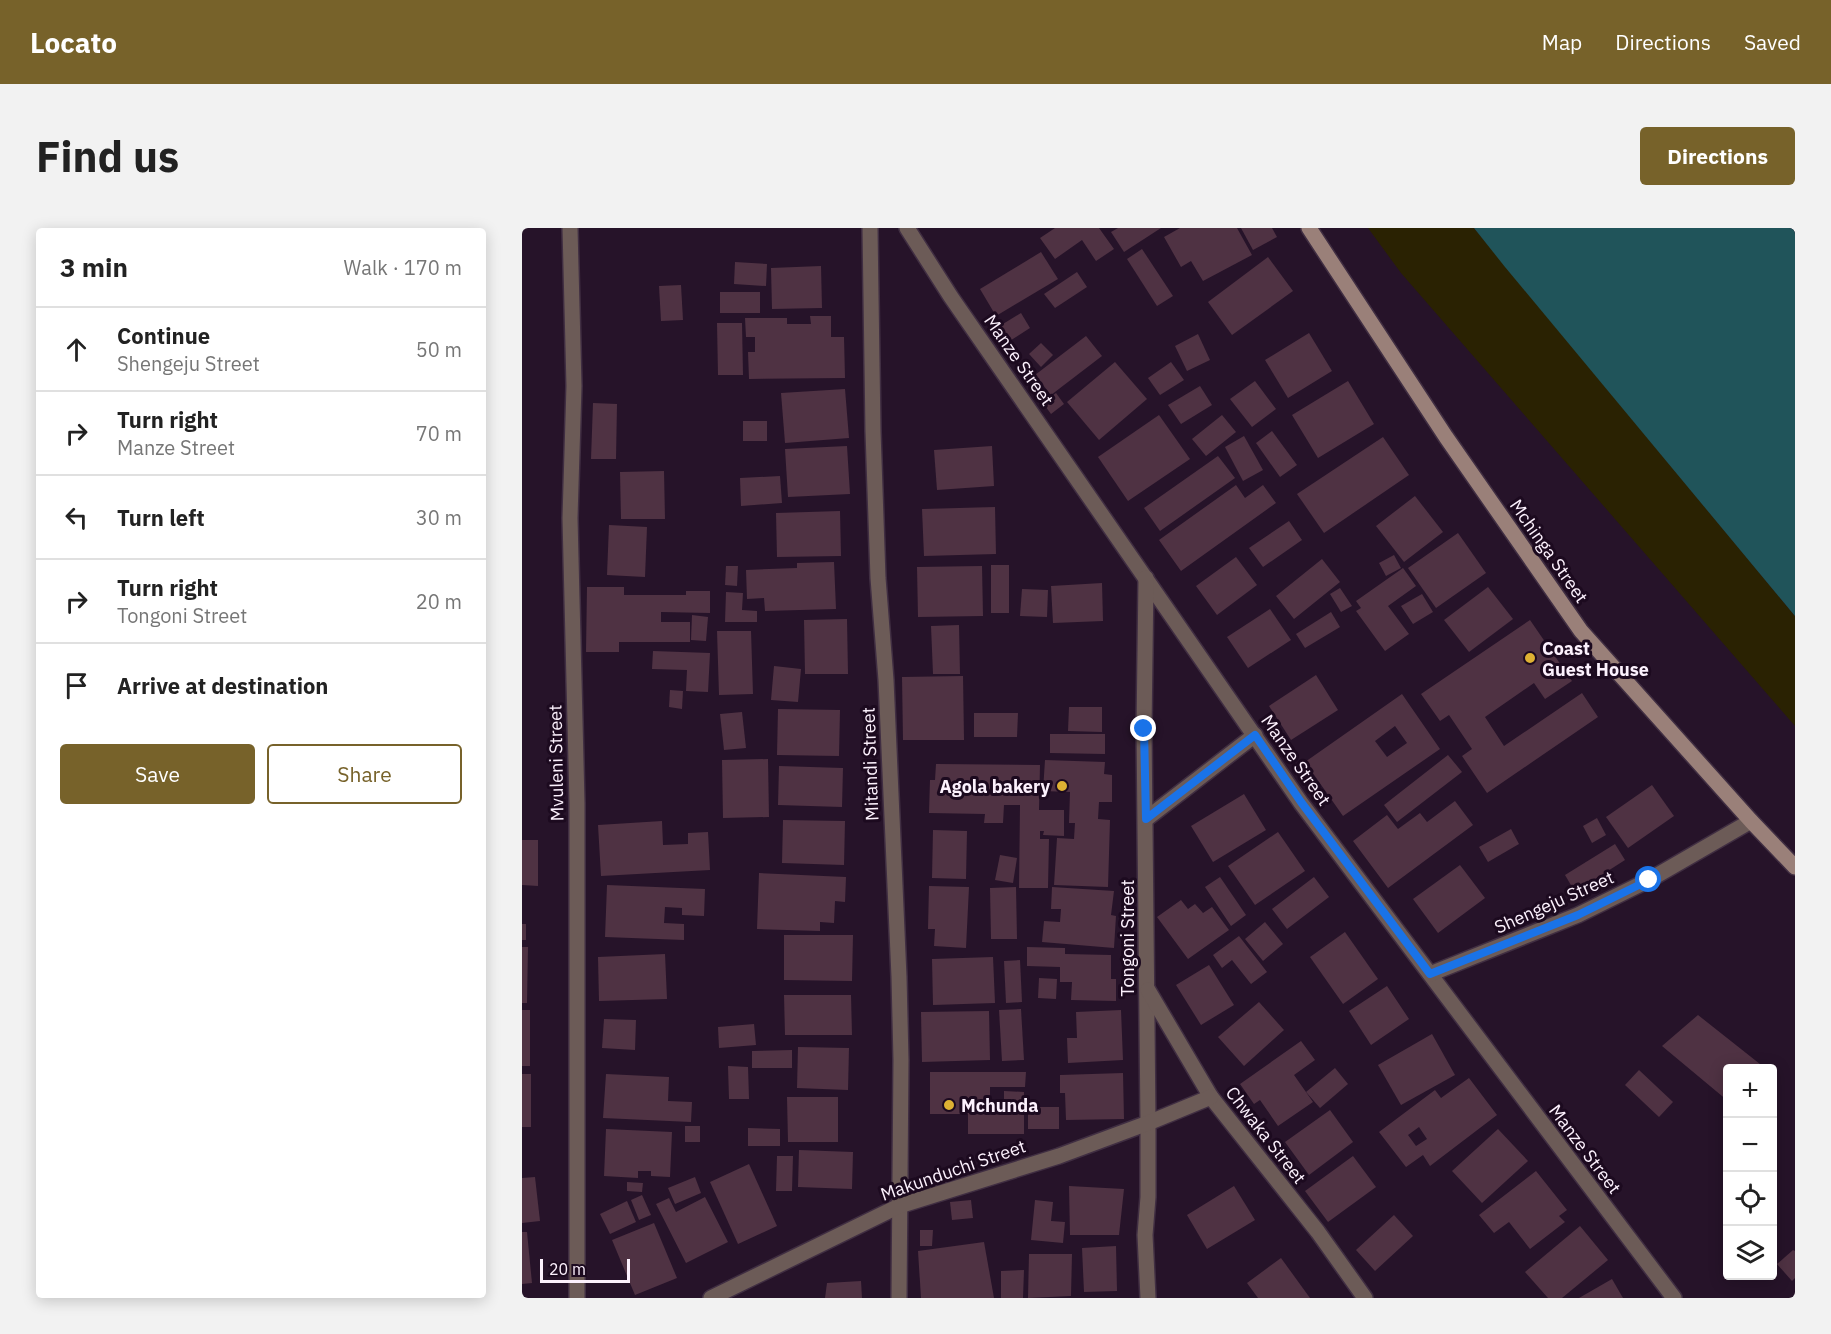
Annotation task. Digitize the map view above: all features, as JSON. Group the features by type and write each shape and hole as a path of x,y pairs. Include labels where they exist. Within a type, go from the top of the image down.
{"main road":[{"name":"Mchinga Street","path":"1309,228 1446,437 1581,631 1795,867"}],"street":[{"name":"Mvuleni Street","path":"570,228 574,386 570,518 577,803 577,1298"},
{"name":"Mitandi Street","path":"870,228 878,578 886,680 899,977 901,1060 899,1298"},
{"name":"Manze Street","path":"907,228 951,297 1301,802 1674,1298"},
{"name":"Tongoni Street","path":"1146,578 1144,729 1148,1197 1145,1235 1148,1298"},
{"path":"1146,819 1255,735"},
{"name":"Shengeju Street","path":"1430,974 1578,915 1649,880 1751,821"},
{"name":"Chwaka Street","path":"1146,987 1211,1097 1318,1232 1365,1298"},
{"name":"Makunduchi Street","path":"711,1298 899,1206 1059,1156 1148,1124 1211,1097"}],"sand":[{"path":"1368,228 1474,228 1795,616 1795,726 1401,273"}],"shaded area":[{"path":"1474,228 1795,228 1795,616 1505,267"}],"building":[{"path":"1055,228 1099,228 1114,249 1096,261 1082,240 1055,259 1040,238"},
{"path":"1118,228 1161,228 1124,252 1111,232"},
{"path":"1180,228 1237,228 1252,255 1203,281 1191,261 1181,267 1164,237"},
{"path":"1241,228 1272,228 1277,237 1253,250"},
{"path":"1142,249 1173,296 1157,306 1127,259"},
{"path":"1041,252 1058,279 996,316 980,289"},
{"path":"1268,257 1293,291 1232,335 1208,302"},
{"path":"735,262 767,264 766,286 734,284"},
{"path":"821,266 822,308 772,309 771,268"},
{"path":"1077,272 1087,287 1055,308 1044,294"},
{"path":"681,285 683,320 661,321 659,286"},
{"path":"720,292 760,292 760,313 720,313"},
{"path":"1021,313 1030,328 1008,342 998,327"},
{"path":"810,316 831,316 831,337 844,337 845,378 749,379 748,352 755,352 755,337 746,337 745,318 787,318 787,324 811,324"},
{"path":"717,323 742,323 743,375 718,375"},
{"path":"1309,333 1332,371 1288,398 1265,360"},
{"path":"1198,334 1210,360 1187,371 1175,346"},
{"path":"1086,336 1102,356 1051,395 1035,375"},
{"path":"1041,343 1053,355 1041,367 1029,354"},
{"path":"1115,362 1147,399 1099,440 1067,402"},
{"path":"1171,362 1184,380 1160,395 1148,378"},
{"path":"1255,381 1276,409 1252,427 1230,399"},
{"path":"1348,381 1374,424 1318,458 1292,415"},
{"path":"1200,386 1212,405 1181,424 1168,405"},
{"path":"845,389 849,438 785,443 781,393"},
{"path":"1056,393 1064,404 1051,414 1043,403"},
{"path":"593,403 617,404 616,459 591,459"},
{"path":"1159,415 1190,459 1128,501 1098,457"},
{"path":"1222,415 1236,432 1206,456 1192,439"},
{"path":"743,421 767,421 767,441 743,441"},
{"path":"1272,431 1297,465 1280,477 1256,443"},
{"path":"1244,436 1263,470 1243,481 1225,447"},
{"path":"1383,437 1409,475 1324,533 1297,494"},
{"path":"847,446 850,494 788,497 785,449"},
{"path":"992,446 994,486 937,490 934,450"},
{"path":"1218,456 1235,478 1160,531 1144,508"},
{"path":"664,471 665,519 621,519 620,472"},
{"path":"780,476 782,503 741,506 740,478"},
{"path":"1236,485 1245,498 1263,485 1276,503 1181,571 1159,540"},
{"path":"1415,496 1443,532 1404,562 1376,526"},
{"path":"995,507 996,554 924,556 922,509"},
{"path":"840,511 841,556 777,557 776,513"},
{"path":"1289,521 1302,540 1263,567 1249,548"},
{"path":"609,525 647,527 645,577 607,575"},
{"path":"1458,533 1486,573 1436,608 1408,568"},
{"path":"1394,555 1401,568 1386,576 1379,563"},
{"path":"1236,557 1257,585 1217,615 1196,586"},
{"path":"1322,559 1340,582 1294,619 1276,596"},
{"path":"834,562 836,609 765,611 764,598 747,599 746,570 797,568 797,563"},
{"path":"991,565 1009,565 1009,613 991,613"},
{"path":"726,566 738,566 737,586 725,585"},
{"path":"982,566 983,616 918,617 917,567"},
{"path":"1403,568 1416,586 1388,606 1409,634 1385,651 1356,611 1361,608 1356,601"},
{"path":"1102,583 1103,621 1053,623 1051,586"},
{"path":"587,587 624,587 624,595 686,595 686,591 710,591 710,613 661,612 661,622 690,622 690,642 619,642 619,652 586,652"},
{"path":"1488,587 1513,619 1469,652 1444,620"},
{"path":"1340,588 1352,606 1341,612 1330,594"},
{"path":"1022,589 1048,590 1047,617 1020,616"},
{"path":"726,592 743,593 742,610 757,611 757,622 725,622"},
{"path":"1422,594 1433,612 1413,624 1401,606"},
{"path":"1270,609 1291,640 1248,668 1227,637"},
{"path":"1331,612 1340,627 1305,648 1296,634"},
{"path":"692,615 708,617 706,641 691,640"},
{"path":"847,619 848,674 805,674 804,620"},
{"path":"1530,620 1572,681 1545,699 1534,683 1485,717 1504,746 1582,693 1598,717 1487,793 1462,756 1472,749 1449,715 1440,721 1421,694"},
{"path":"959,625 960,674 933,674 931,626"},
{"path":"717,631 751,631 753,694 719,695"},
{"path":"653,651 710,653 708,692 686,691 687,670 652,669"},
{"path":"774,666 801,669 798,702 771,700"},
{"path":"1316,675 1338,710 1291,740 1269,706"},
{"path":"963,676 964,740 903,740 902,677"},
{"path":"670,690 683,691 682,709 669,707"},
{"path":"1402,694 1440,749 1343,816 1305,762","holes":["1395,726 1407,743 1387,757 1375,741"]},
{"path":"1069,707 1102,707 1102,732 1068,731"},
{"path":"778,709 840,710 839,756 777,755"},
{"path":"742,712 746,748 724,750 720,714"},
{"path":"974,713 1018,713 1017,737 974,737"},
{"path":"1050,734 1105,734 1105,754 1050,753"},
{"path":"1448,755 1462,772 1397,822 1384,805"},
{"path":"768,759 769,817 723,818 722,760"},
{"path":"1045,760 1105,762 1104,774 1112,775 1112,802 1099,802 1098,819 1110,820 1108,887 1054,885 1057,838 1074,839 1075,823 1069,823 1070,792 1043,791"},
{"path":"936,764 1040,765 1039,810 1064,810 1064,836 1043,835 1044,831 1040,831 1040,839 1049,839 1048,888 1019,888 1020,805 1004,805 1003,823 984,823 985,814 929,813 930,780 935,780"},
{"path":"779,766 843,768 842,807 778,805"},
{"path":"1652,785 1674,816 1628,848 1606,817"},
{"path":"1244,794 1266,830 1213,862 1191,826"},
{"path":"1455,801 1473,825 1388,888 1353,841 1387,815 1398,829 1420,813 1427,822"},
{"path":"1597,818 1606,835 1592,843 1583,826"},
{"path":"783,820 845,821 844,865 782,863"},
{"path":"662,821 663,845 688,844 688,833 708,832 710,870 601,876 598,825"},
{"path":"1511,829 1519,844 1488,862 1479,847"},
{"path":"933,830 967,831 966,879 932,878"},
{"path":"1278,832 1305,871 1255,905 1228,866"},
{"path":"522,840 538,840 538,886 522,885"},
{"path":"1615,844 1625,860 1575,892 1565,875"},
{"path":"1000,855 1017,858 1013,883 995,880"},
{"path":"1460,865 1485,898 1438,933 1413,899"},
{"path":"759,873 846,877 845,902 835,901 834,923 820,922 820,931 757,929"},
{"path":"1220,877 1246,915 1231,926 1205,887"},
{"path":"1314,877 1329,897 1287,929 1272,909"},
{"path":"607,885 705,889 704,916 682,915 682,908 665,907 664,923 684,924 684,940 605,937"},
{"path":"929,886 969,887 966,948 934,946 935,929 928,929"},
{"path":"1016,887 1017,939 991,939 990,888"},
{"path":"1052,887 1114,891 1111,915 1116,916 1114,948 1042,942 1044,921 1060,922 1061,909 1051,909"},
{"path":"1181,900 1188,909 1195,904 1203,913 1212,907 1229,930 1188,959 1157,917"},
{"path":"1265,922 1283,944 1263,961 1245,939"},
{"path":"522,924 526,924 526,940 522,940"},
{"path":"1345,932 1378,979 1343,1004 1310,957"},
{"path":"784,935 853,935 852,981 784,980"},
{"path":"1239,936 1267,972 1251,984 1232,960 1222,968 1213,955"},
{"path":"522,947 528,947 527,1003 522,1003"},
{"path":"1027,947 1065,948 1065,954 1111,955 1111,979 1116,979 1116,1001 1071,1000 1072,982 1060,982 1060,967 1027,966"},
{"path":"665,954 667,999 599,1001 598,957"},
{"path":"993,957 995,1003 933,1005 932,959"},
{"path":"1020,960 1022,1002 1006,1003 1004,961"},
{"path":"1209,965 1234,1005 1201,1025 1176,985"},
{"path":"1039,978 1057,979 1056,999 1038,998"},
{"path":"1387,986 1409,1019 1371,1045 1349,1011"},
{"path":"784,995 851,995 852,1035 785,1035"},
{"path":"1259,1002 1284,1030 1244,1066 1218,1037"},
{"path":"1021,1009 1024,1060 1002,1061 999,1010"},
{"path":"522,1010 530,1010 530,1066 522,1066"},
{"path":"1121,1010 1123,1060 1068,1063 1067,1038 1077,1038 1076,1012"},
{"path":"989,1011 990,1060 922,1062 921,1012"},
{"path":"1698,1015 1760,1064 1723,1064 1723,1097 1662,1046"},
{"path":"604,1019 636,1020 635,1050 602,1048"},
{"path":"754,1024 756,1045 719,1048 718,1027"},
{"path":"1432,1034 1455,1075 1401,1105 1378,1065"},
{"path":"1301,1041 1315,1060 1294,1075 1313,1102 1278,1126 1260,1100 1254,1104 1240,1084"},
{"path":"798,1047 849,1048 848,1090 797,1088"},
{"path":"792,1050 792,1068 752,1068 752,1051"},
{"path":"728,1066 748,1067 749,1099 729,1099"},
{"path":"1335,1068 1348,1084 1320,1108 1306,1092"},
{"path":"1639,1070 1673,1102 1659,1117 1625,1085"},
{"path":"930,1072 1026,1072 1025,1087 990,1087 990,1103 1004,1103 1004,1091 1024,1092 1024,1134 968,1134 968,1114 930,1114"},
{"path":"1123,1073 1124,1119 1066,1120 1065,1093 1060,1093 1060,1075"},
{"path":"522,1074 531,1074 531,1127 522,1127"},
{"path":"606,1074 669,1077 668,1101 692,1102 691,1122 603,1118"},
{"path":"1469,1078 1497,1115 1430,1166 1423,1155 1406,1167 1379,1132 1435,1090 1441,1098","holes":["1419,1127 1427,1139 1416,1146 1408,1135"]},
{"path":"787,1097 838,1097 838,1142 788,1142"},
{"path":"1028,1107 1059,1107 1059,1129 1028,1129"},
{"path":"1330,1110 1353,1142 1309,1175 1285,1142"},
{"path":"685,1126 700,1126 700,1142 685,1142"},
{"path":"748,1128 780,1129 780,1146 748,1146"},
{"path":"606,1129 672,1132 670,1177 651,1176 651,1171 638,1171 638,1178 604,1176"},
{"path":"1498,1129 1528,1161 1482,1203 1452,1171"},
{"path":"799,1150 853,1152 852,1189 798,1187"},
{"path":"777,1156 793,1156 792,1191 776,1191"},
{"path":"1353,1156 1376,1187 1328,1222 1305,1191"},
{"path":"749,1164 777,1226 738,1244 710,1182"},
{"path":"1536,1171 1567,1210 1559,1216 1565,1222 1530,1249 1509,1222 1494,1233 1479,1215"},
{"path":"535,1177 540,1221 522,1223 522,1178"},
{"path":"695,1177 701,1193 675,1204 668,1188"},
{"path":"627,1182 643,1183 642,1192 627,1191"},
{"path":"1069,1186 1124,1189 1119,1235 1070,1235"},
{"path":"1234,1186 1255,1220 1207,1249 1187,1215"},
{"path":"642,1195 651,1215 639,1220 631,1200"},
{"path":"705,1197 728,1242 686,1263 656,1204 669,1198 676,1212"},
{"path":"971,1200 973,1218 952,1220 950,1202"},
{"path":"1035,1200 1053,1202 1051,1221 1065,1222 1063,1243 1031,1240"},
{"path":"627,1201 636,1222 610,1234 600,1214"},
{"path":"1394,1215 1413,1236 1375,1271 1356,1250"},
{"path":"654,1223 677,1278 635,1295 612,1240"},
{"path":"1580,1226 1608,1260 1562,1298 1548,1298 1525,1272"},
{"path":"920,1230 933,1230 932,1246 920,1246"},
{"path":"522,1232 527,1232 532,1283 522,1284"},
{"path":"984,1242 994,1298 921,1298 918,1251"},
{"path":"1116,1246 1117,1291 1084,1292 1082,1248"},
{"path":"1793,1250 1795,1251 1795,1278 1792,1281 1777,1264"},
{"path":"1029,1254 1072,1254 1071,1296 1028,1298"},
{"path":"1281,1258 1310,1298 1258,1298 1247,1283"},
{"path":"1024,1270 1023,1298 1001,1298 1001,1271"},
{"path":"1612,1279 1623,1298 1579,1298"},
{"path":"861,1281 862,1298 825,1298 827,1283"}],"place":[{"name":"Coast Guest House","path":"1530,658"},
{"name":"Agola bakery","path":"1062,786"},
{"name":"Mchunda","path":"949,1105"}],"route":[{"path":"1144,729 1146,819 1255,735 1301,802 1430,974 1578,915 1649,880"}]}
